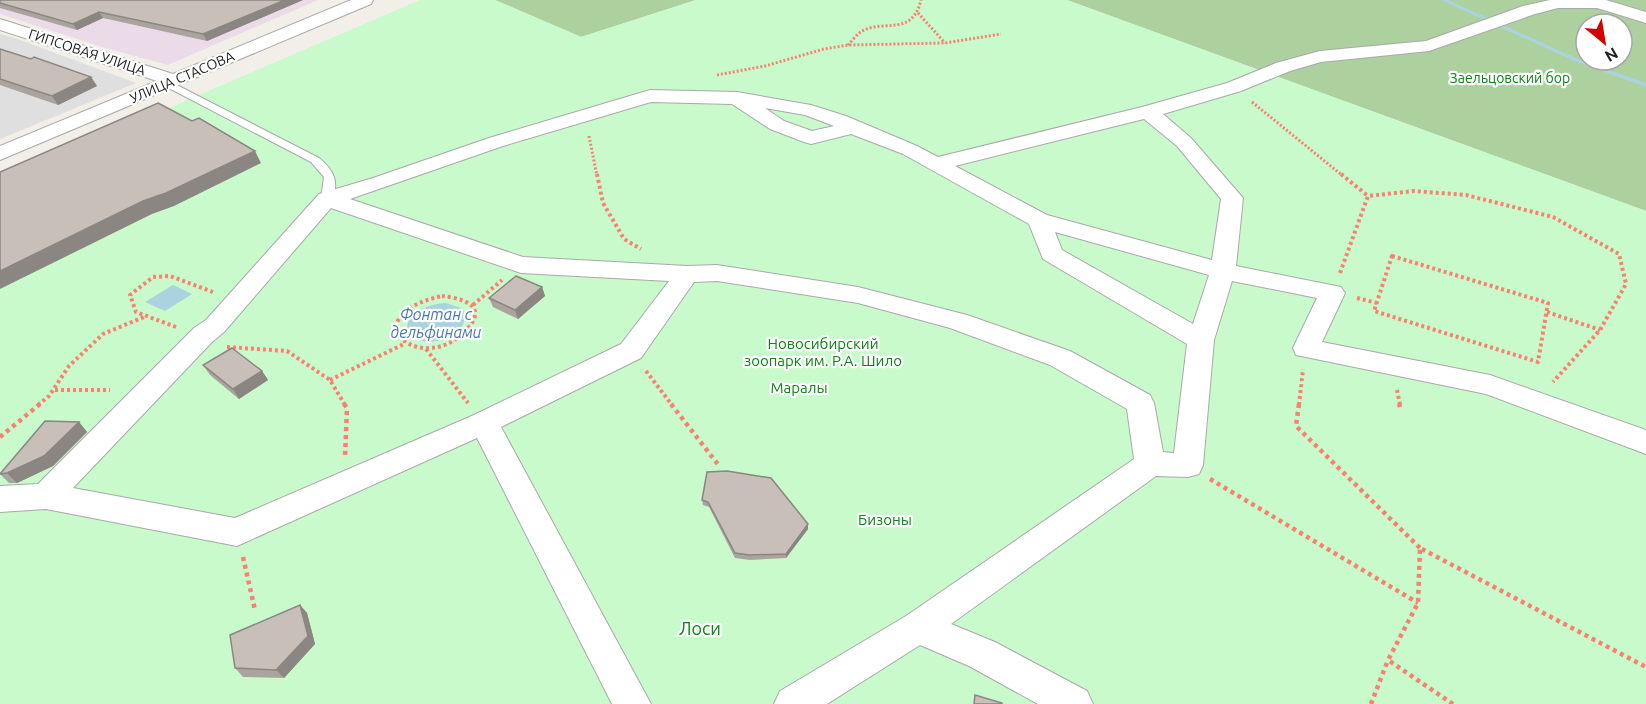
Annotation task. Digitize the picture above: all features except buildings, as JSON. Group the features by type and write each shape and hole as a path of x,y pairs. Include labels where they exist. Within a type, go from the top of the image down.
{"street":[{"name":"УЛИЦА СТАСОВА","path":"0,154 365,0"},
{"path":"935,164 1148,112 1234,87 1283,67 1320,57 1429,46 1558,3 1598,3 1646,18"},
{"name":"ГИПСОВАЯ УЛИЦА","path":"0,24 170,82"},
{"path":"46,496 198,340 215,326 327,199 381,183 496,142 650,96 737,98 777,125 811,138 852,127 910,150 1039,220 1223,271 1332,293 1306,348 1490,385 1646,442"},
{"path":"793,704 918,627 1150,464 1188,465 1202,340 1223,271 1232,198 1184,142 1148,112"},
{"path":"327,199 521,265 687,274 717,273 858,295 958,321 1060,358 1140,403 1150,464"},
{"path":"1039,220 1052,254 1202,340"},
{"path":"0,499 46,496 237,532 484,423 631,351 687,274"},
{"path":"484,423 632,704"},
{"path":"918,627 982,654 1074,704"}],"lane":[{"path":"170,82 326,168 331,180 327,199"}],"path":[{"path":"848,45 862,31 905,22 918,13 921,0"},
{"path":"918,13 945,43"},
{"path":"709,76 765,66 824,49 848,45 945,43 1001,34"},
{"path":"1234,87 1368,196 1414,191 1466,195 1553,217 1619,254 1626,284 1600,330 1548,388 1552,409"},
{"path":"587,114 603,203 624,238 687,274"},
{"path":"1332,293 1368,196"},
{"path":"1392,256 1548,303 1547,312 1538,362 1374,311 1392,256"},
{"path":"473,304 521,265"},
{"path":"236,301 170,276 153,277 130,295 136,312 198,340 287,351 330,380 347,408 343,486"},
{"path":"442,296 455,296 473,304 476,320 463,336 439,347 426,349 404,344 397,338 395,329 398,320 416,304 442,296"},
{"path":"1547,312 1600,330"},
{"path":"0,437 54,390 69,366 103,334 145,317"},
{"path":"330,380 404,344"},
{"path":"1306,348 1296,426 1420,548 1646,667"},
{"path":"426,349 484,423"},
{"path":"631,351 720,467"},
{"path":"54,390 150,390"},
{"path":"1188,465 1418,603"},
{"path":"237,532 255,610"},
{"path":"1371,704 1388,660 1418,603 1420,548"},
{"path":"1388,660 1453,704"}],"shaded area":[{"path":"0,0 318,0 168,65 102,47 0,14"},
{"path":"0,34 15,38 136,83 0,139"}],"green space":[{"name":"Новосибирский зоопарк им. Р.А. Шило","path":"420,0 495,0 581,37 696,0 1067,0 1646,211 1646,704 0,704 0,184"},
{"path":"495,0 696,0 581,37"},
{"name":"Заельцовский бор","path":"1067,0 1646,0 1646,211"}],"water":[{"path":"173,285 192,294 165,311 145,302"},
{"name":"Фонтан с дельфинами","path":"446,303 461,308 465,313 464,322 452,336 434,342 415,339 408,334 407,326 413,315 425,307"}],"waterway":[{"path":"1444,0 1576,60 1646,85"}],"park label":[{"name":"Маралы","path":"799,387"},
{"name":"Бизоны","path":"885,519"},
{"name":"Лоси","path":"700,628"}]}
